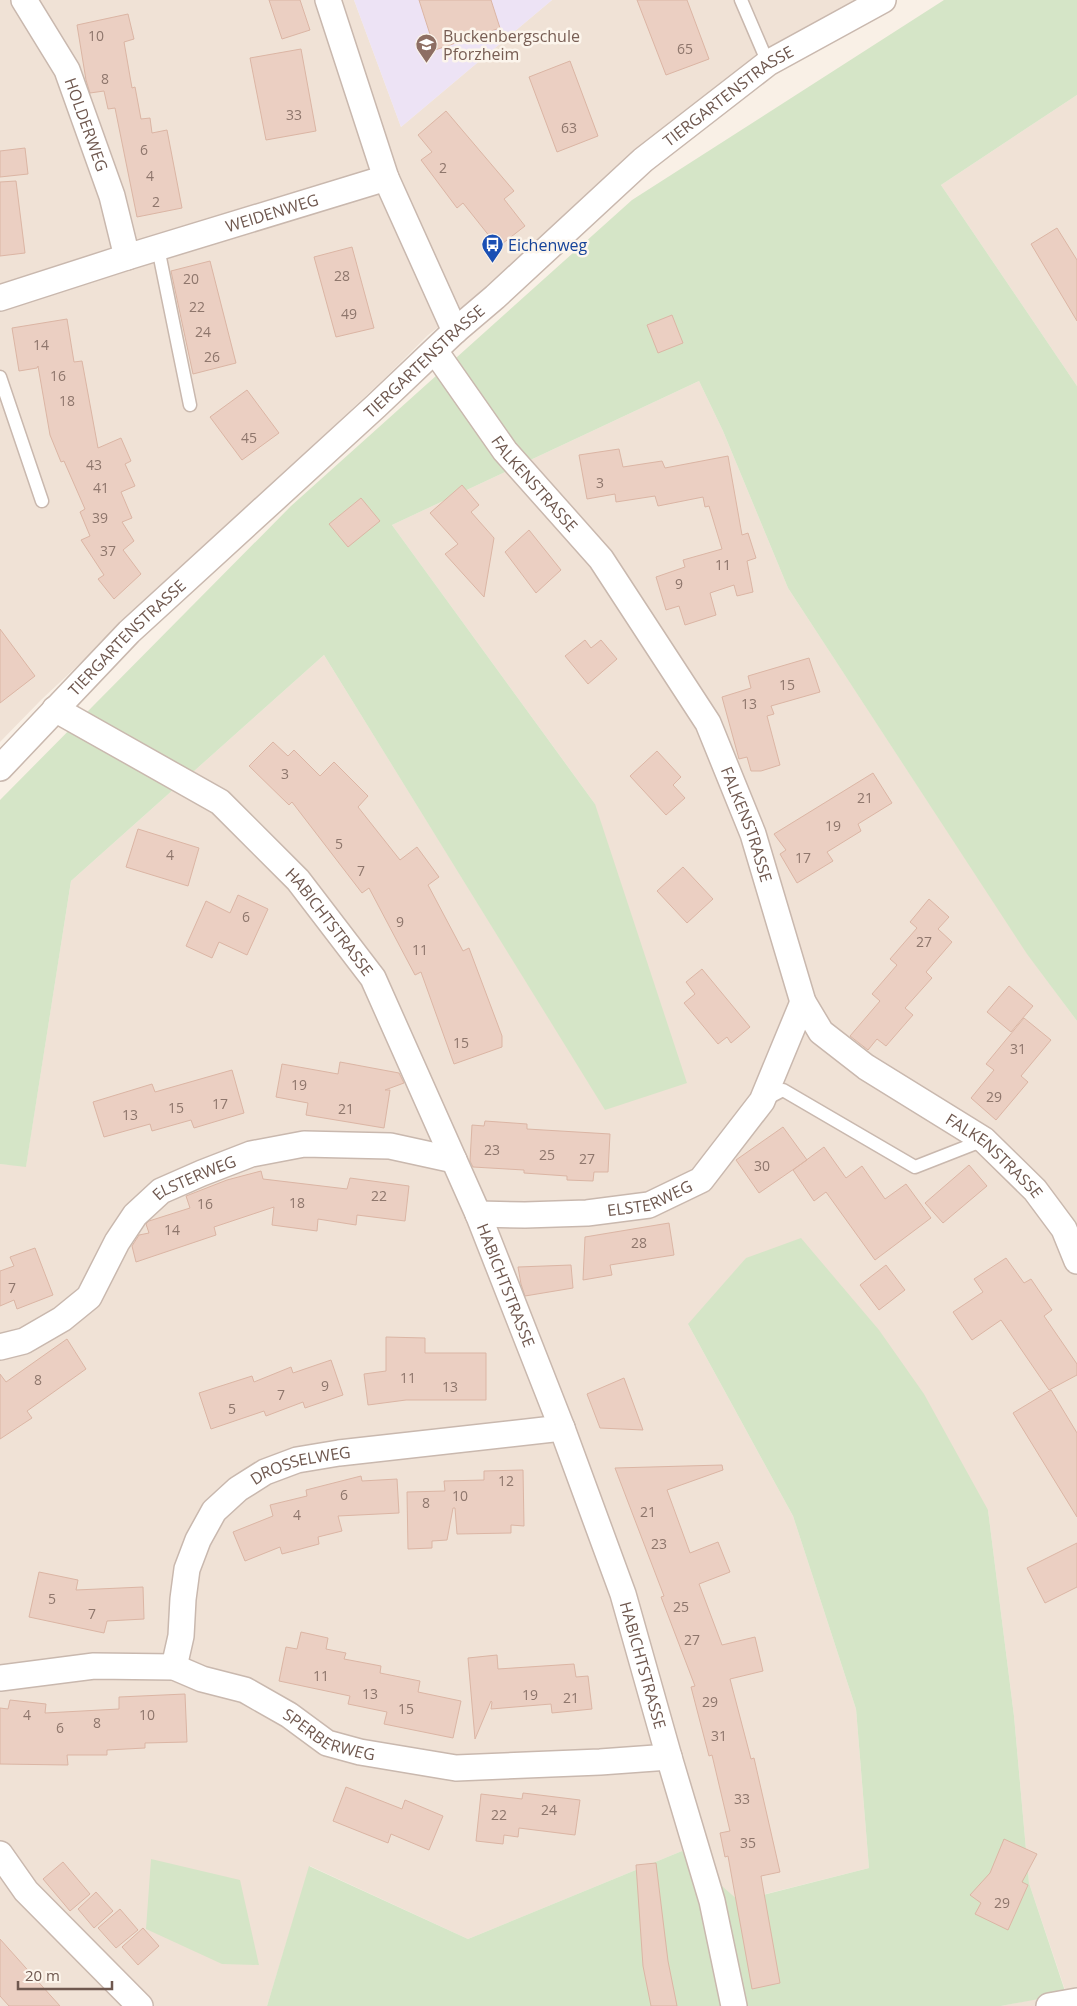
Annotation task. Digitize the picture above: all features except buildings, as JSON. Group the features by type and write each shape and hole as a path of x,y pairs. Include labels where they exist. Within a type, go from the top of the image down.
{"street":[{"name":"HOLDERWEG","path":"24,0 67,70 112,196 127,257"},
{"path":"328,0 386,178 455,331"},
{"name":"TIERGARTENSTRASSE","path":"0,768 129,632 643,160 768,63 883,0"},
{"name":"WEIDENWEG","path":"0,298 386,178"},
{"name":"FALKENSTRASSE","path":"435,351 504,452 601,559 708,723 753,834 803,1002 821,1032 866,1067 984,1140 1035,1190 1064,1229 1077,1261"},
{"name":"HABICHTSTRASSE","path":"55,709 220,802 298,880 373,978 478,1214 562,1428 623,1594 712,1901 734,2006"},
{"name":"ELSTERWEG","path":"478,1214 525,1215 587,1212 649,1205 701,1180 762,1101 803,1002"},
{"name":"ELSTERWEG","path":"0,1347 24,1341 62,1318 89,1297 117,1242 135,1215 161,1191 202,1173 251,1154 304,1144 390,1146 454,1160"},
{"name":"DROSSELWEG","path":"174,1667 181,1636 182,1599 187,1569 198,1540 214,1511 238,1489 265,1472 297,1460 339,1453 562,1428"},
{"name":"SPERBERWEG","path":"0,1678 94,1666 174,1667 202,1679 245,1690 289,1715 327,1742 360,1752 456,1768 669,1757"},
{"path":"0,1854 26,1891 140,2006"},
{"path":"1050,2006 1077,2002"}],"lane":[{"path":"741,0 768,63"},
{"path":"158,248 190,405"},
{"path":"0,377 42,501"},
{"path":"762,1101 783,1090 915,1167 984,1140"}],"shaded area":[{"path":"0,0 354,0 401,127 552,0 876,0 545,244 428,335 386,377 42,699 0,742"},
{"name":"Buckenbergschule Pforzheim","path":"354,0 552,0 401,127"},
{"path":"1077,95 1077,386 941,185"},
{"path":"699,381 723,431 788,588 1027,953 1077,1021 1077,2006 1001,2006 1066,1993 1029,1883 1014,1716 988,1510 688,1324 793,1516 856,1709 869,1868 738,1901 682,1851 468,1939 310,1866 267,2006 0,2006 0,1164 26,1166 71,881 324,655 605,1109 595,804 392,525"}],"green space":[{"path":"944,0 1077,0 1077,95 941,185 1077,386 1077,1021 1027,954 788,588 723,431 699,381 392,525 595,804 687,1083 605,1110 324,655 71,881 26,1167 0,1164 0,800 291,506 632,200"},
{"path":"801,1238 879,1330 924,1394 988,1510 1014,1716 1029,1883 1066,1994 1001,2006 267,2006 309,1866 468,1939 682,1851 739,1901 869,1868 856,1709 793,1516 688,1324 746,1258"},
{"path":"151,1859 240,1880 259,1965 222,1964 146,1929"}],"place":[{"name":"Buckenbergschule Pforzheim","path":"427,64"},
{"name":"Eichenweg","path":"492,264"}]}
